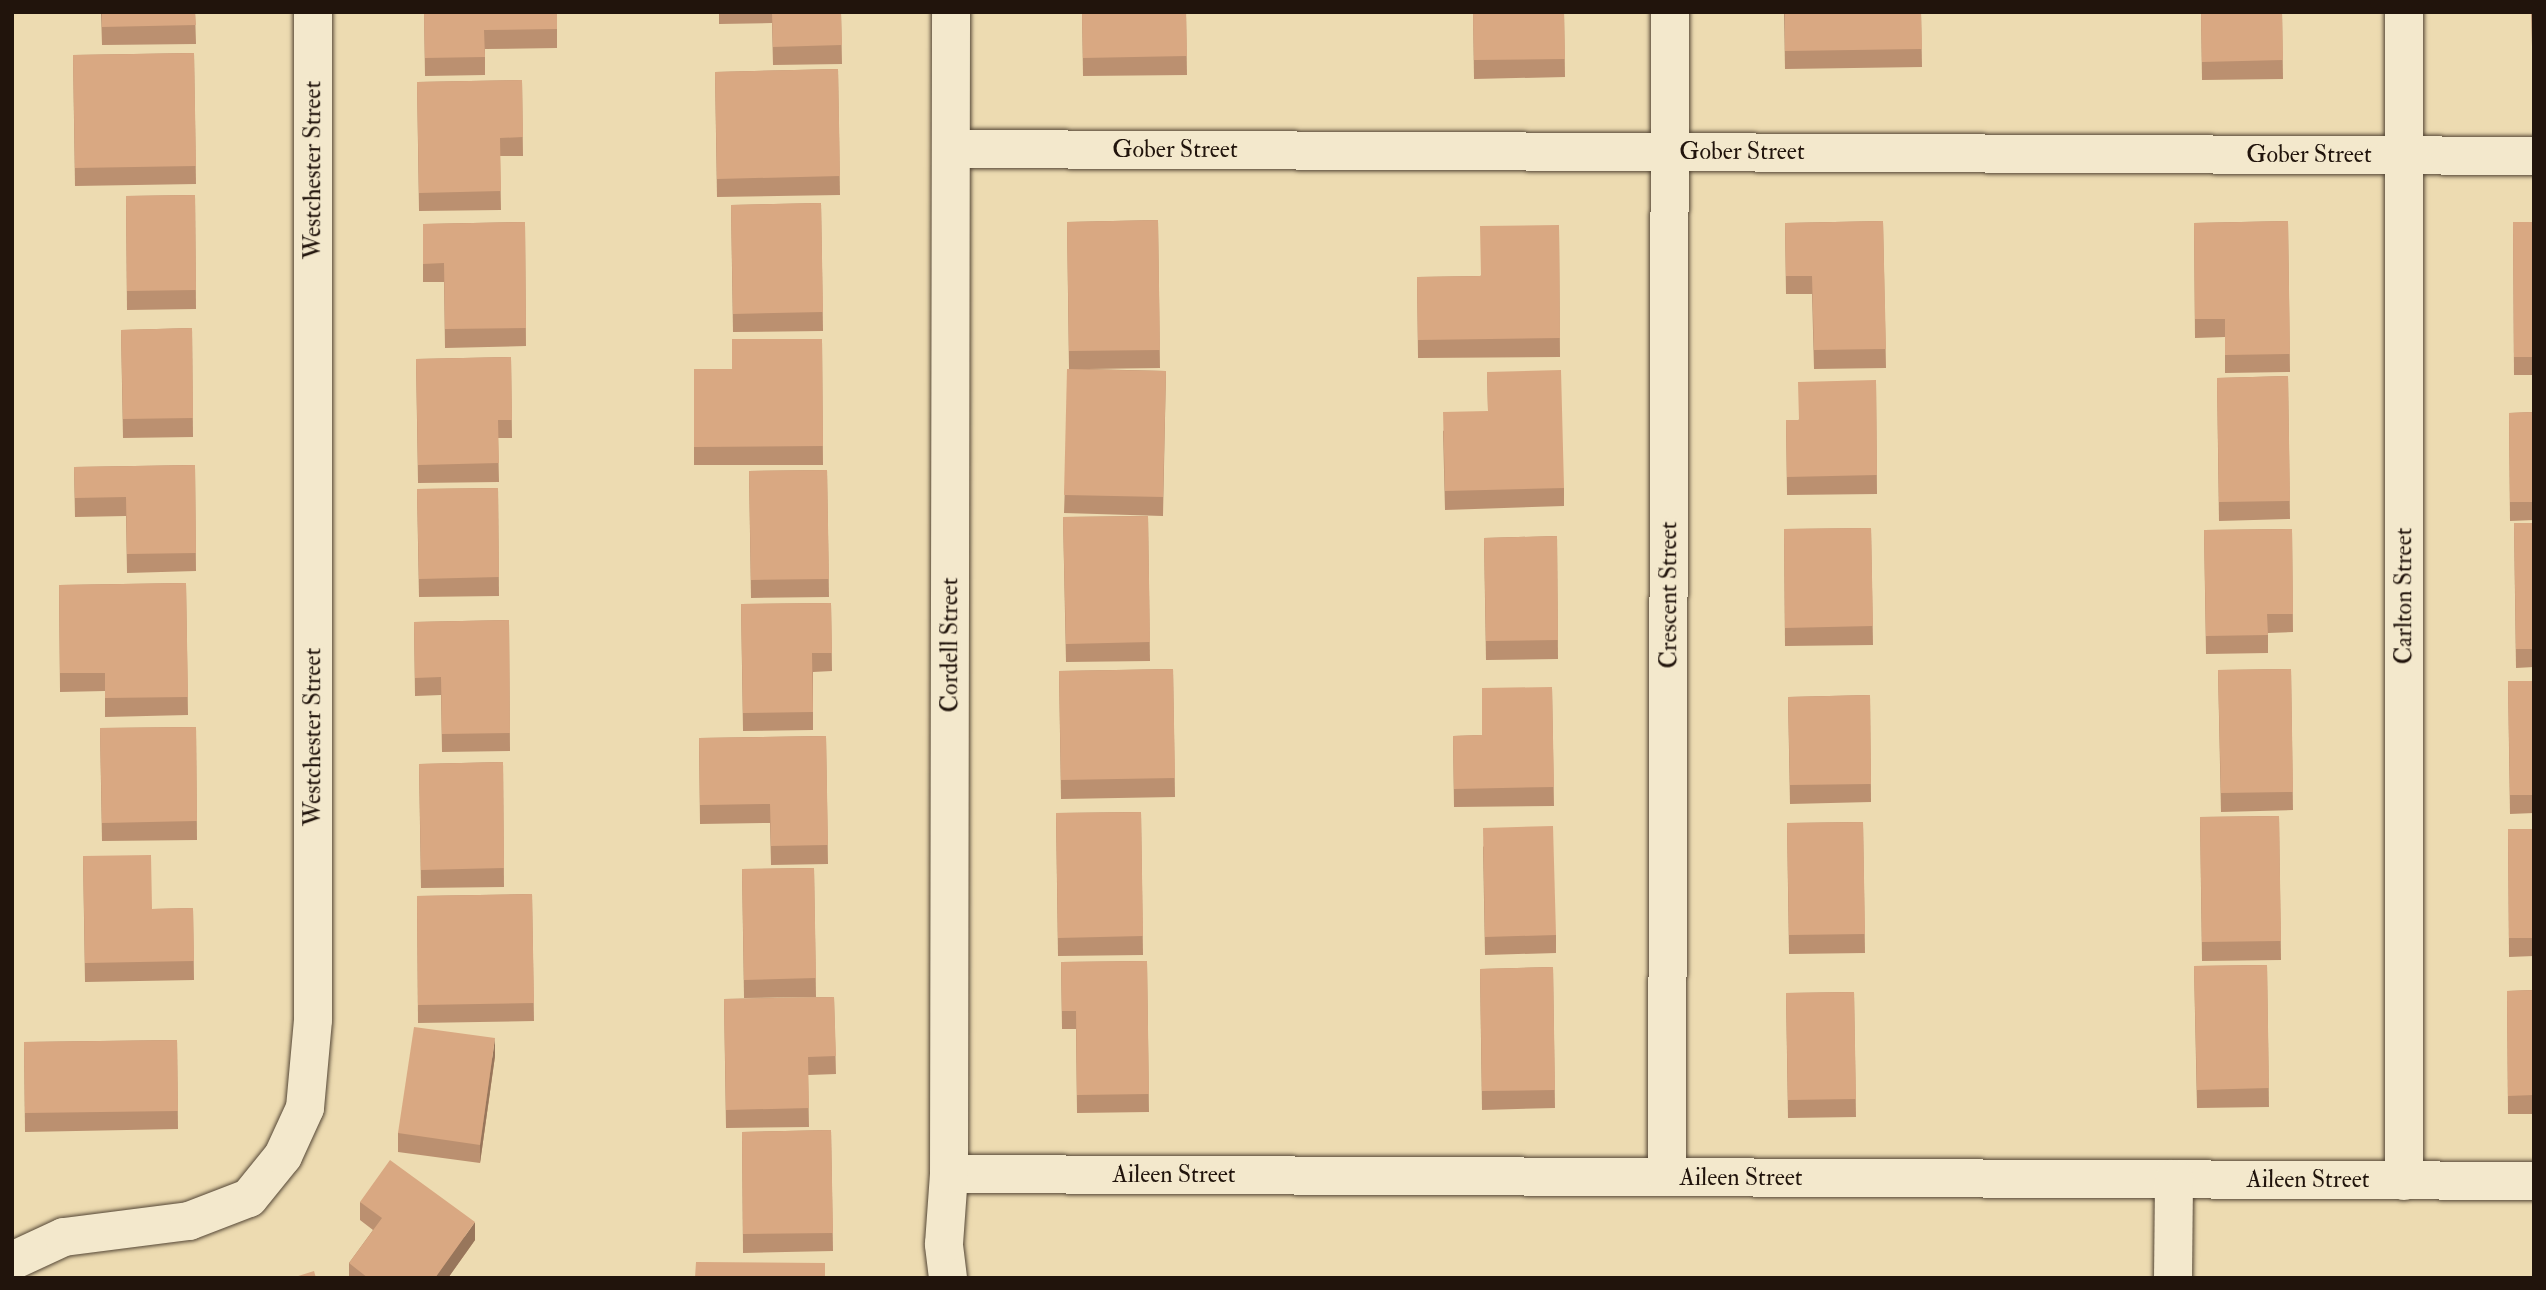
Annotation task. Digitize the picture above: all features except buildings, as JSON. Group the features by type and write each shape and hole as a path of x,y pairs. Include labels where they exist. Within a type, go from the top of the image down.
{"street":[{"name":"Westchester Street","path":"12,1261 64,1237 188,1221 249,1198 283,1156 305,1108 313,1020 313,12"},
{"name":"Cordell Street","path":"948,1278 944,1244 948,1174 951,12"},
{"name":"Crescent Street","path":"1667,1177 1670,12"},
{"name":"Carlton Street","path":"2404,12 2404,1181"},
{"name":"Gober Street","path":"951,149 2534,156"},
{"name":"Aileen Street","path":"948,1174 2534,1181"},
{"path":"2173,1278 2174,1180"}]}
